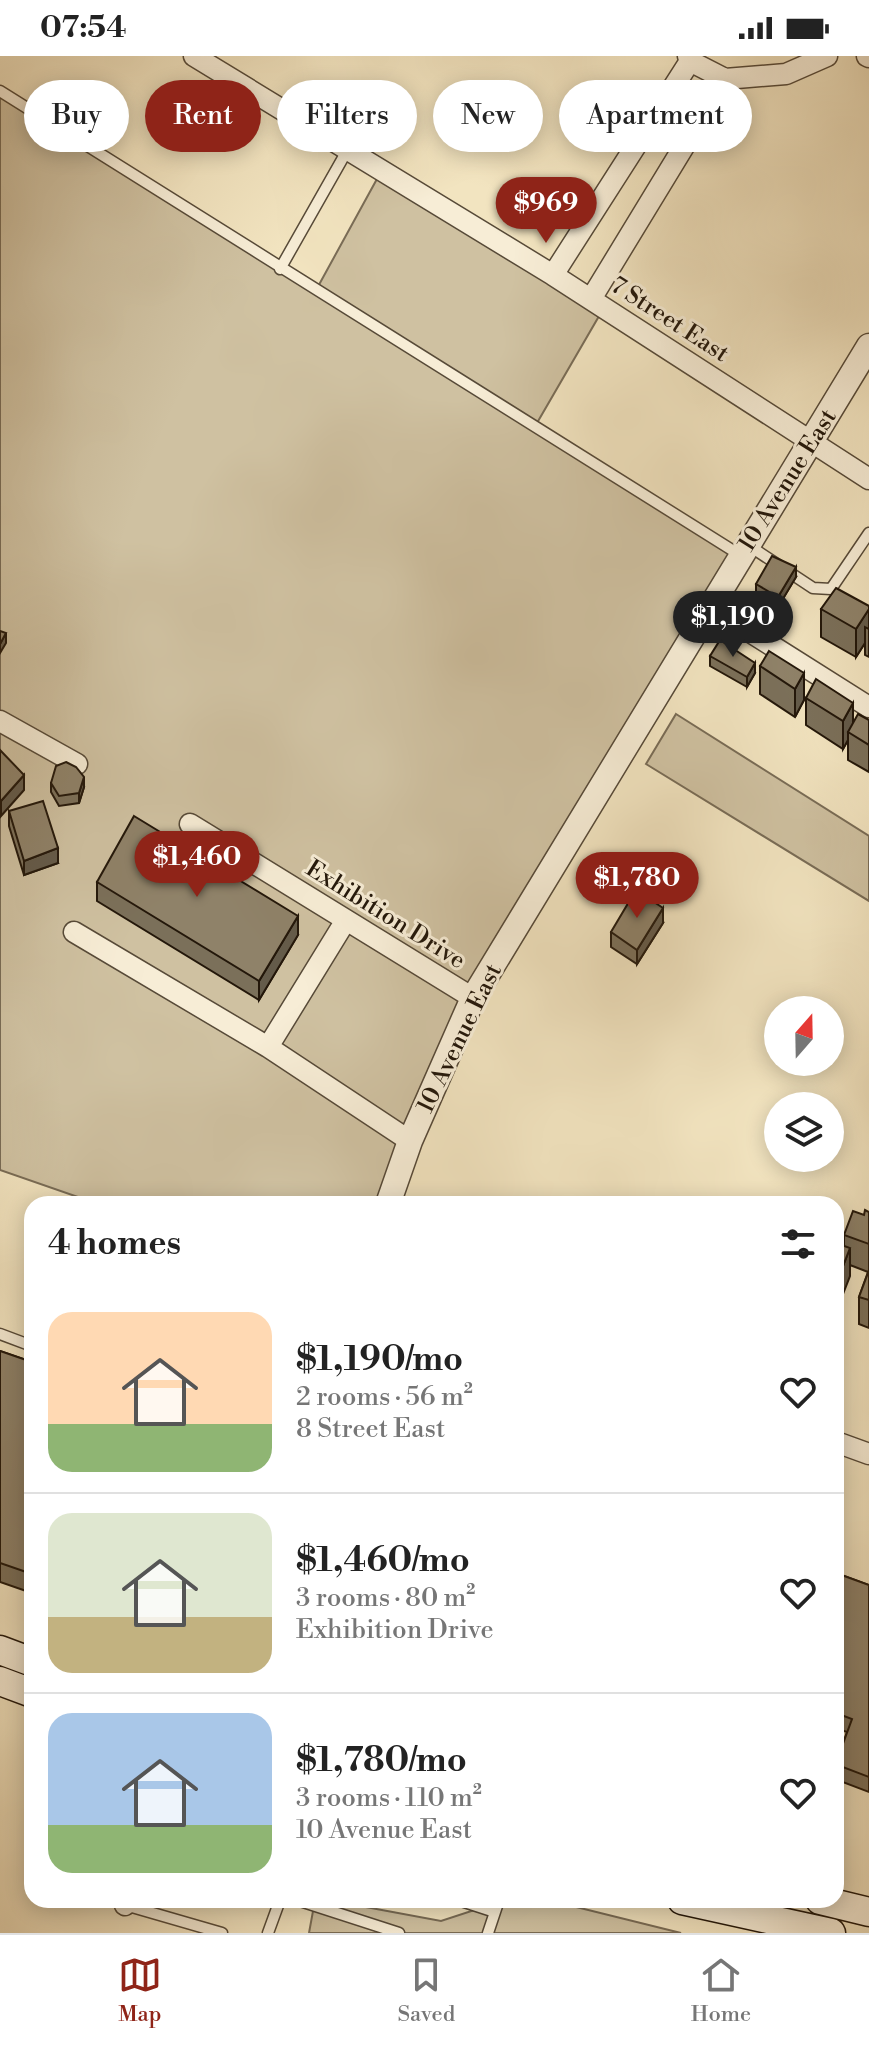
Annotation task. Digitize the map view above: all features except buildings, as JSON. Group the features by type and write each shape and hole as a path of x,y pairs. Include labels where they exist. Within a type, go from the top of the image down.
{"main road":[{"path":"0,1650 24,1659"},
{"path":"0,1681 24,1690"},
{"path":"844,1906 869,1912"},
{"path":"718,1908 831,1933"}],"street":[{"name":"7 Street East","path":"194,56 277,106"},
{"path":"553,275 689,59 725,79 786,74 827,56"},
{"path":"591,299 725,79"},
{"name":"7 Street East","path":"353,152 591,299 869,479"},
{"name":"10 Avenue East","path":"391,1196 410,1141 473,998 869,346"},
{"path":"709,606 869,707"},
{"path":"0,721 77,764"},
{"name":"Exhibition Drive","path":"190,824 473,998"},
{"path":"268,1047 346,920"},
{"path":"74,932 268,1047 410,1141"},
{"path":"844,1445 869,1454"}],"lane":[{"path":"0,91 280,269 743,549 813,588 831,589 869,533"},
{"path":"280,269 346,152"},
{"path":"0,1334 24,1343"},
{"path":"142,1908 222,1933"},
{"path":"268,1933 277,1908"},
{"path":"322,1908 399,1933"},
{"path":"483,1908 495,1912"},
{"path":"488,1933 496,1908"}],"shaded area":[{"path":"0,91 24,106 24,152 96,152 315,292 383,168 606,304 537,423 738,550 470,992 392,1196 75,1196 0,1170"},
{"path":"676,714 869,836 869,901 646,764"},
{"path":"317,1908 371,1908 441,1921 481,1908 580,1908 681,1933 309,1933 313,1911"}]}
